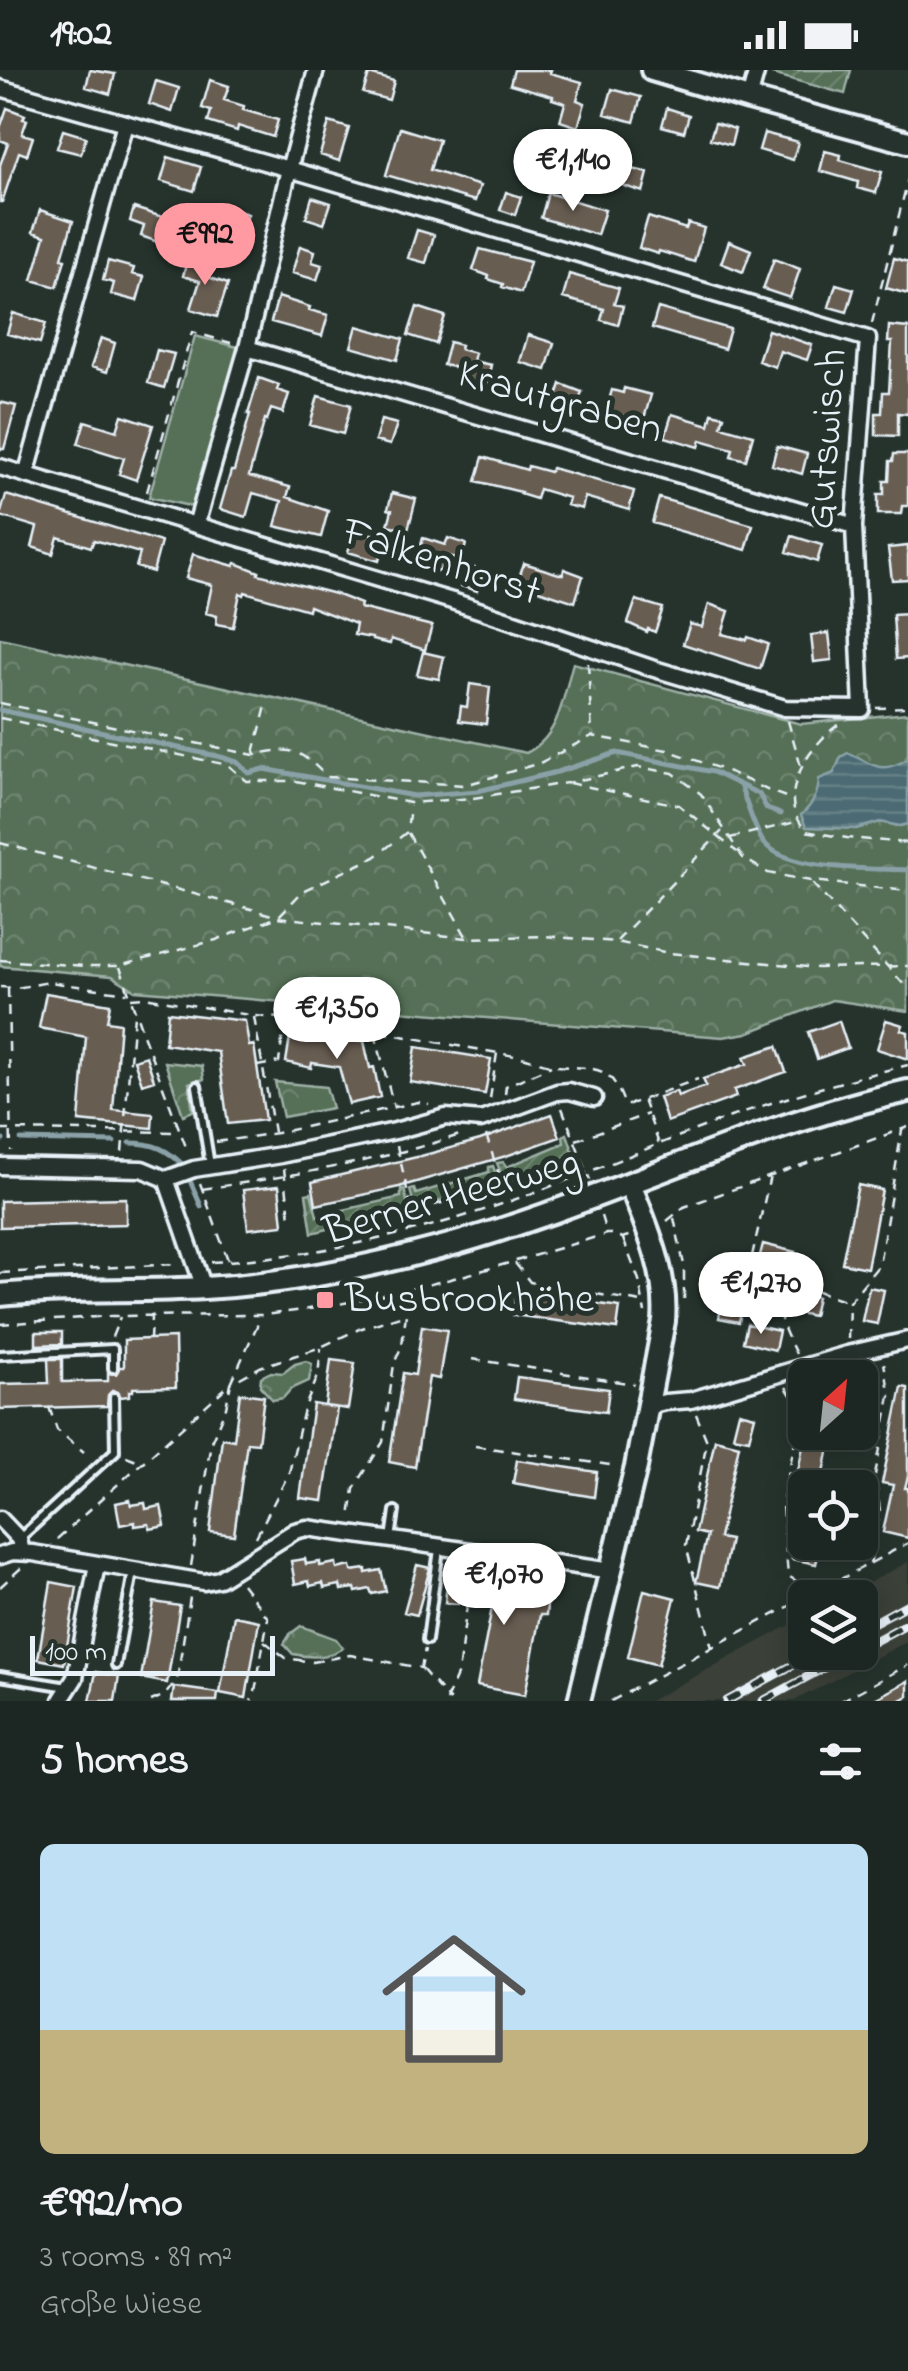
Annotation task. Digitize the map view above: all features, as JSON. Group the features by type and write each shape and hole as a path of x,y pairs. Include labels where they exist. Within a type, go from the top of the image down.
{"main road":[{"path":"652,70 908,142"},
{"name":"Berner Heerweg","path":"0,1295 204,1288 325,1274 497,1232 843,1108 908,1091"},
{"path":"580,1701 648,1406 665,1305 654,1250 630,1184"}],"street":[{"path":"196,524 247,348 316,70"},
{"path":"749,99 757,70"},
{"path":"0,88 868,339"},
{"path":"26,475 125,124"},
{"name":"Gutswisch","path":"862,709 854,526 868,339"},
{"name":"Krautgraben","path":"247,348 854,526"},
{"name":"Falkenhorst","path":"0,468 452,601 785,708 862,709"},
{"path":"6,1166 142,1169 166,1180 202,1168 395,1131 446,1117 482,1124 557,1092 594,1098"},
{"path":"166,1180 204,1288"},
{"path":"648,1406 692,1400 908,1340"},
{"path":"0,1519 26,1548"},
{"path":"0,1556 26,1548 98,1565 204,1582 218,1579 295,1531 307,1528 612,1571"},
{"path":"65,1694 75,1678 98,1565"}],"lane":[{"path":"197,1086 207,1144 202,1168"},
{"path":"0,1355 113,1349 113,1368"},
{"path":"26,1548 32,1528 115,1451 114,1397"},
{"path":"391,1540 395,1511"},
{"path":"427,1640 439,1548"},
{"path":"116,1664 133,1571"},
{"path":"0,1676 65,1694"}],"path":[{"name":"Gutswisch","path":"868,339 908,179"},
{"path":"143,508 192,332 247,348"},
{"path":"587,647 592,736"},
{"path":"0,703 254,755 282,748 308,757 328,776 465,785 540,764 592,736 666,750 794,800"},
{"path":"254,755 266,706"},
{"path":"908,706 862,709 822,736 801,768 793,808 805,831 908,843"},
{"path":"785,708 801,768"},
{"path":"0,718 228,765 248,781 296,781 410,802 473,798 567,783 638,766 672,773 701,794 743,858"},
{"path":"567,783 679,805 743,858 768,873 811,882 908,891"},
{"path":"410,802 407,832 467,938"},
{"path":"729,838 800,822"},
{"path":"616,942 723,830"},
{"path":"0,960 120,966 216,940 278,918 303,891 375,858 407,832"},
{"path":"0,843 278,918 467,938 544,936 616,942 669,953 818,968 908,966"},
{"path":"811,882 908,989"},
{"path":"120,966 186,1146 202,1168 202,1190 229,1261"},
{"path":"0,987 48,982 254,1016 312,1020 552,1066 604,1071 619,1090 625,1106 698,1078"},
{"path":"6,1166 12,1130 8,988"},
{"path":"187,1014 189,1004"},
{"path":"122,1168 134,1010"},
{"path":"232,1020 233,1012"},
{"path":"254,1016 265,1100 282,1154 290,1217 287,1218"},
{"path":"260,1065 279,1062 286,1018"},
{"path":"310,1030 312,1020"},
{"path":"355,1040 358,1028"},
{"path":"375,1032 394,1108"},
{"path":"435,1050 436,1042"},
{"path":"469,1055 470,1048"},
{"path":"498,1053 489,1105 477,1110 502,1184"},
{"path":"504,1099 506,1086 552,1066"},
{"path":"201,1263 308,1252 397,1234 498,1206 798,1094 908,1066"},
{"path":"380,1080 387,1078"},
{"path":"642,1098 660,1145"},
{"path":"558,1101 587,1171"},
{"path":"186,1146 276,1133 418,1102 437,1105"},
{"path":"575,1141 648,1114"},
{"path":"202,1190 323,1171 398,1153 482,1124"},
{"path":"666,1221 684,1206 905,1128"},
{"path":"848,1346 849,1302 879,1265 905,1128"},
{"path":"0,1130 181,1132"},
{"path":"395,1131 412,1211 558,1165"},
{"path":"770,1176 750,1265 752,1273 760,1282 800,1285 849,1302"},
{"path":"622,1238 639,1280 645,1316"},
{"path":"514,1262 530,1282 643,1302"},
{"path":"0,1273 182,1264"},
{"path":"782,1285 777,1300 779,1313 799,1359"},
{"path":"32,1528 54,1543 231,1383 260,1366 406,1314 383,1442 354,1489 347,1534"},
{"path":"151,1701 165,1695 176,1680 211,1442 231,1383 262,1315"},
{"path":"112,1337 120,1316"},
{"path":"150,1340 151,1316"},
{"path":"250,1701 268,1618 238,1566 290,1473 304,1408 318,1376 321,1347"},
{"path":"870,1564 880,1511 875,1475 890,1396 882,1356"},
{"path":"472,1358 635,1384"},
{"path":"783,1383 801,1411 782,1505 788,1576 795,1580"},
{"path":"49,1408 57,1430 84,1452"},
{"path":"694,1408 707,1441 686,1545 712,1648"},
{"path":"475,1446 618,1466"},
{"path":"115,1451 143,1462"},
{"path":"839,1580 908,1544"},
{"path":"0,1587 26,1548"},
{"path":"264,1641 286,1658 312,1662 350,1655 421,1668 448,1700 458,1673 475,1552"},
{"path":"611,1701 788,1608"},
{"path":"421,1668 427,1640"},
{"path":"842,1701 908,1666"}],"shaded area":[{"path":"908,1562 908,1641 878,1657 878,1580 874,1580"},
{"path":"788,1626 788,1670 853,1670 794,1701 649,1701"}],"green space":[{"path":"770,70 851,70 845,94 772,74"},
{"path":"195,336 241,348 194,507 149,497"},
{"path":"0,638 526,753 553,726 573,663 801,724 908,713 908,759 892,767 875,768 858,757 841,757 810,807 856,829 880,822 908,824 908,1011 832,1000 747,1033 723,1037 135,990 112,976 0,966"},
{"path":"165,1062 202,1066 204,1079 189,1083 193,1111 183,1115"},
{"path":"275,1082 326,1087 332,1108 283,1117"},
{"path":"567,1134 576,1160 504,1181 497,1163 503,1162 507,1167 564,1143 563,1136"},
{"path":"493,1166 499,1184 415,1208 410,1190 414,1189 416,1194 489,1172"},
{"path":"401,1189 409,1209 312,1233 306,1194 311,1193 317,1216 401,1197"},
{"path":"306,1361 312,1364 309,1381 291,1389 283,1398 273,1400 260,1386 261,1377 271,1372 283,1373"},
{"path":"301,1626 336,1639 343,1648 318,1656 293,1654 284,1644"}],"water":[{"path":"848,753 883,767 908,759 908,824 880,822 856,829 806,827 801,815 814,799 819,779 834,773 841,757"}],"building":[{"path":"90,70 115,74 110,94 86,87"},
{"path":"514,70 551,70 550,73 582,82 577,100 585,103 578,127 560,121 565,103 510,84"},
{"path":"369,74 394,81 389,100 363,93"},
{"path":"210,80 229,86 224,100 278,120 273,137 208,122 211,111 202,108"},
{"path":"156,81 179,88 172,112 149,104"},
{"path":"612,89 641,97 634,122 605,114"},
{"path":"7,108 25,115 22,134 33,137 27,155 19,152 0,202 0,165 8,143 0,140 0,128"},
{"path":"667,108 689,115 684,132 662,126"},
{"path":"329,122 349,128 339,161 320,155"},
{"path":"715,123 735,129 731,145 710,139"},
{"path":"400,128 439,140 430,170 480,186 475,201 386,175"},
{"path":"63,130 86,137 81,154 57,148"},
{"path":"764,133 798,142 793,160 759,150"},
{"path":"825,151 841,155 840,160 882,172 876,193 857,188 858,182 820,171"},
{"path":"168,157 201,167 194,191 161,181"},
{"path":"629,168 648,173 643,192 624,186"},
{"path":"506,192 521,197 515,215 500,210"},
{"path":"548,193 605,210 597,235 541,218"},
{"path":"312,197 331,203 324,224 306,218"},
{"path":"134,208 172,220 163,244 141,236 144,226 130,221"},
{"path":"228,208 248,214 236,254 216,249"},
{"path":"40,210 73,221 57,287 32,280 45,236 33,232"},
{"path":"648,217 686,229 688,223 704,228 694,262 639,248"},
{"path":"417,230 434,235 426,263 408,258"},
{"path":"729,241 751,250 743,272 721,263"},
{"path":"300,246 315,251 312,262 322,265 317,280 292,273"},
{"path":"480,249 530,262 521,293 473,270"},
{"path":"188,257 209,264 205,276 228,284 217,317 191,309 200,281 183,276"},
{"path":"894,258 908,262 908,294 886,288"},
{"path":"774,259 800,269 790,298 763,289"},
{"path":"108,261 134,268 132,274 144,277 137,301 111,294 114,283 103,280"},
{"path":"569,274 619,288 614,304 623,306 618,325 601,320 604,309 563,298"},
{"path":"836,284 854,289 847,312 829,307"},
{"path":"278,297 328,315 322,336 271,322"},
{"path":"417,307 445,316 436,344 408,335"},
{"path":"658,308 730,329 724,349 652,328"},
{"path":"13,313 46,323 40,343 7,334"},
{"path":"357,326 403,339 397,360 351,347"},
{"path":"889,326 908,328 908,414 898,413 898,436 876,435 876,413 882,413 883,392 889,392"},
{"path":"768,330 812,345 807,360 780,351 775,367 758,361"},
{"path":"528,335 554,343 546,370 520,362"},
{"path":"101,338 115,343 107,372 91,367"},
{"path":"449,342 475,353 473,361 491,365 486,387 465,382 468,370 443,365"},
{"path":"157,350 174,354 164,388 148,383"},
{"path":"259,378 279,385 277,390 289,394 283,413 271,409 265,419 249,476 290,487 287,497 328,511 321,537 275,526 282,501 253,493 246,517 220,509"},
{"path":"561,384 582,392 578,404 573,402 570,410 554,405"},
{"path":"624,388 651,395 643,422 606,411 612,390 623,393"},
{"path":"318,396 351,405 343,434 310,425"},
{"path":"0,402 16,406 4,449 0,449"},
{"path":"712,413 724,416 721,426 753,435 746,460 731,456 733,449 701,440 699,447 665,437 672,414 709,425"},
{"path":"122,415 153,425 136,480 119,474 124,458 78,444 85,421 117,431"},
{"path":"381,420 397,424 390,445 375,441"},
{"path":"777,446 807,454 802,474 772,465"},
{"path":"894,454 908,454 908,506 902,506 901,514 878,514 878,494 884,494 884,481 889,481"},
{"path":"483,457 527,470 528,466 550,472 552,468 634,491 629,510 585,497 582,509 567,505 569,498 539,489 536,499 476,481"},
{"path":"392,493 416,499 408,530 388,525"},
{"path":"6,495 161,542 153,572 136,567 140,553 94,540 91,547 58,537 53,554 32,547 37,527 0,516"},
{"path":"659,498 753,525 746,550 652,523"},
{"path":"355,529 385,538 379,561 348,552"},
{"path":"792,536 822,545 817,562 787,552"},
{"path":"423,538 445,545 448,538 466,544 461,561 445,555 440,571 431,573 415,567"},
{"path":"908,546 908,579 892,580 888,548"},
{"path":"193,554 234,566 236,563 258,574 335,594 361,604 360,608 432,626 425,650 391,639 390,644 354,635 356,624 309,606 308,610 245,592 240,593 233,627 216,624 217,616 206,613 212,585 186,578"},
{"path":"524,563 559,574 564,569 583,576 575,602 517,583"},
{"path":"468,566 484,571 477,591 461,586"},
{"path":"636,600 663,608 655,632 628,623"},
{"path":"709,604 729,611 722,634 768,644 760,669 683,644 690,624 702,627"},
{"path":"908,614 908,658 896,659 893,615"},
{"path":"829,633 832,660 814,662 811,635"},
{"path":"423,652 444,657 439,679 417,675"},
{"path":"470,684 490,687 486,724 459,721 461,706 467,707"},
{"path":"46,993 110,1004 107,1021 120,1023 113,1110 153,1114 152,1128 79,1121 86,1037 39,1028"},
{"path":"168,1012 245,1021 249,1046 254,1045 265,1120 228,1124 218,1052 165,1044"},
{"path":"886,1020 903,1025 901,1030 908,1032 908,1059 877,1049"},
{"path":"839,1021 848,1048 817,1059 808,1032"},
{"path":"291,1031 364,1041 380,1097 349,1104 339,1067 312,1063 311,1068 286,1062"},
{"path":"777,1046 786,1072 734,1090 736,1097 667,1122 659,1097 676,1091 678,1096 706,1086 703,1079 747,1064 744,1057"},
{"path":"416,1047 491,1059 485,1094 410,1082"},
{"path":"146,1056 154,1080 142,1084 134,1060"},
{"path":"552,1114 560,1137 399,1187 316,1205 312,1182 480,1140"},
{"path":"858,1185 882,1190 867,1268 842,1263"},
{"path":"279,1186 283,1225 248,1229 243,1190"},
{"path":"126,1198 126,1224 0,1227 0,1201"},
{"path":"763,1244 795,1252 790,1272 758,1263"},
{"path":"725,1286 745,1290 739,1322 719,1318"},
{"path":"869,1287 884,1290 877,1324 862,1321"},
{"path":"787,1290 817,1297 813,1316 783,1310"},
{"path":"516,1292 620,1307 617,1329 513,1315"},
{"path":"747,1324 779,1331 775,1350 743,1342"},
{"path":"422,1326 447,1330 439,1379 429,1377 415,1467 389,1462 403,1373 415,1375"},
{"path":"36,1332 62,1332 62,1344 36,1345"},
{"path":"175,1338 176,1387 133,1388 129,1396 121,1397 113,1390 107,1406 0,1409 0,1384 49,1383 48,1359 62,1359 62,1382 108,1381 108,1373 116,1374 124,1367 124,1340"},
{"path":"331,1360 355,1363 348,1409 325,1406"},
{"path":"517,1377 609,1389 606,1412 514,1399"},
{"path":"902,1387 908,1388 908,1538 883,1532 893,1485 882,1483"},
{"path":"240,1393 264,1396 258,1443 247,1442 234,1535 210,1532 222,1438 234,1440"},
{"path":"313,1404 337,1408 323,1501 300,1498"},
{"path":"739,1412 755,1416 749,1439 733,1436"},
{"path":"715,1439 739,1445 719,1538 730,1540 720,1587 696,1582 707,1535 695,1532"},
{"path":"802,1450 828,1450 825,1470 798,1470"},
{"path":"517,1460 597,1472 594,1497 513,1483"},
{"path":"130,1500 131,1505 145,1503 146,1509 161,1506 165,1526 150,1529 149,1524 135,1526 135,1522 120,1525 116,1503"},
{"path":"305,1559 306,1564 320,1562 320,1566 336,1563 337,1569 351,1566 352,1571 366,1569 366,1573 381,1570 386,1591 356,1592 355,1588 341,1590 340,1585 324,1588 323,1583 310,1586 309,1581 295,1584 291,1561"},
{"path":"417,1565 430,1568 417,1615 404,1612"},
{"path":"448,1574 549,1587 546,1615 540,1615 525,1695 477,1686 493,1602 459,1599 458,1604 445,1603"},
{"path":"51,1582 77,1587 64,1664 38,1659"},
{"path":"644,1590 675,1598 658,1665 628,1657"},
{"path":"154,1602 180,1606 167,1683 141,1678"},
{"path":"234,1616 259,1621 246,1698 220,1693"},
{"path":"96,1672 119,1676 115,1701 90,1701"},
{"path":"908,1681 908,1696 899,1701 871,1701"},
{"path":"174,1687 218,1693 217,1701 172,1701"}],"waterway":[{"path":"0,710 221,757 237,762 249,773 264,769 414,796 478,791 617,753 713,772 759,794 767,809 781,814"},
{"path":"740,785 761,838 776,852 832,867 908,870"},
{"path":"21,1140 114,1142"},
{"path":"130,1143 160,1148 184,1166"},
{"path":"191,1183 201,1206"}],"railway":[{"path":"878,1620 908,1604"},
{"path":"878,1639 908,1623"},
{"path":"727,1701 788,1668"},
{"path":"763,1701 820,1670"}],"place":[{"name":"Busbrookhöhe","path":"325,1300"}]}
